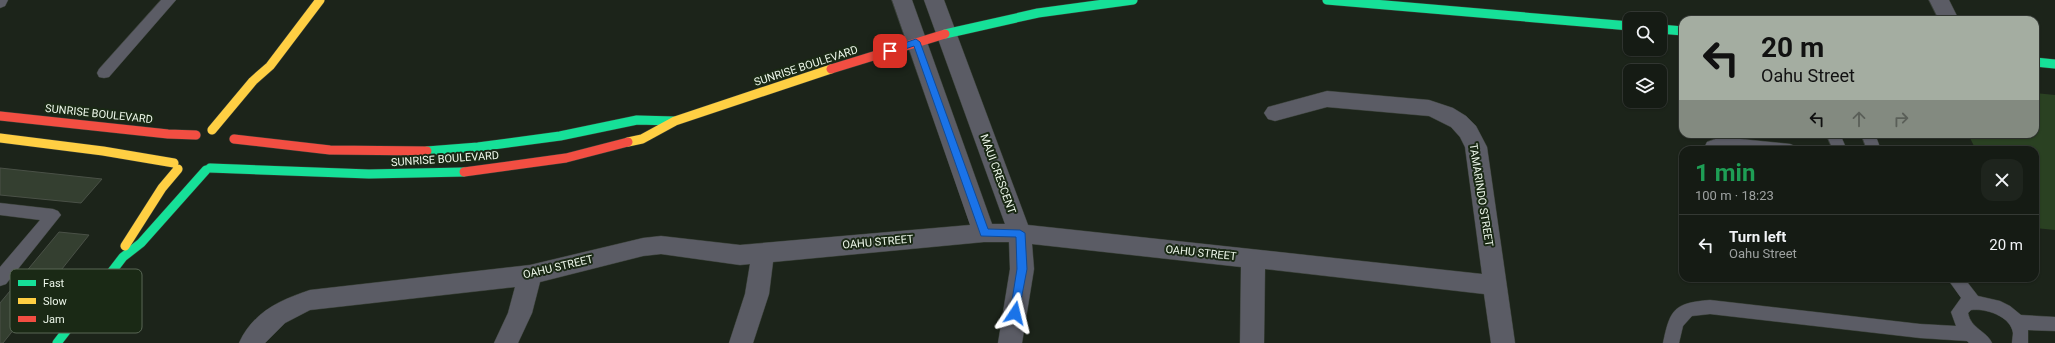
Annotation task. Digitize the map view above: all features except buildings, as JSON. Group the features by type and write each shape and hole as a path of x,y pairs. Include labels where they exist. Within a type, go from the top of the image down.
{"street":[{"path":"212,130 253,81 270,66 320,0"},
{"path":"902,0 984,233"},
{"name":"MAUI CRESCENT","path":"934,0 1020,233 1022,269 1010,343"},
{"name":"SUNRISE BOULEVARD","path":"208,169 363,175 418,175 477,171 566,158 642,139 675,121 916,42 1045,11 1133,0"},
{"path":"1327,0 1623,25"},
{"path":"1938,0 1947,16"},
{"path":"1667,30 1679,31"},
{"path":"2039,62 2055,64"},
{"path":"260,88 270,66"},
{"name":"TAMARINDO STREET","path":"1275,113 1328,99 1429,108 1444,112 1457,119 1470,132 1476,147 1503,343"},
{"name":"SUNRISE BOULEVARD","path":"0,116 196,135 212,130 288,147 354,152 424,151 478,147 560,136 637,120 675,121"},
{"path":"230,133 233,150"},
{"path":"184,143 196,135"},
{"path":"0,138 102,151 181,166 208,169"},
{"path":"113,269 122,257 141,243 208,169 226,158"},
{"path":"122,257 126,243 162,188 181,166"},
{"name":"OAHU STREET","path":"251,343 270,319 289,307 310,300 530,275 643,247 661,245 740,255 984,233 1020,233 1494,285"},
{"path":"741,343 757,294 763,252"},
{"path":"1252,343 1253,259"},
{"path":"506,343 520,314 530,275"},
{"path":"56,343 64,333"}],"lane":[{"path":"104,73 169,0"},
{"path":"1712,146 1725,143 1753,146"},
{"path":"0,209 53,215 0,279"},
{"path":"1958,282 1973,301"},
{"path":"1984,343 1970,334 1960,319 1959,312 1966,303 1973,301 1982,302 2001,309 2016,322 2022,336 2020,343"},
{"path":"1671,343 1675,324 1688,309 1710,307 1920,331 1970,334"},
{"path":"2016,322 2055,324"}],"green space":[{"path":"2039,93 2055,95 2055,230 2039,228 2039,146 1974,146 1970,138 2039,138"}],"traffic: fast":[{"path":"945,34 992,22 1038,13 1133,0"},
{"path":"1327,0 1623,25"},
{"path":"1667,30 1679,31"},
{"path":"2039,62 2055,64"},
{"path":"427,151 478,147 560,136 637,120 674,121"},
{"path":"210,168 305,173 432,174 464,172"},
{"path":"114,269 123,257 141,243 206,170"},
{"path":"57,343 65,333"}],"traffic: slow":[{"path":"212,130 253,81 270,66 320,0"},
{"path":"628,142 642,139 675,121 831,69"},
{"path":"0,138 103,151 174,163"},
{"path":"125,246 162,188 178,169"}],"traffic: jam":[{"path":"831,69 945,34"},
{"path":"0,116 168,134 196,135"},
{"path":"234,139 282,146 330,150 378,152 427,151"},
{"path":"464,172 566,158 628,142"}],"route":[{"path":"890,51 916,42 984,233 1020,233 1022,269 1015,313"}]}
